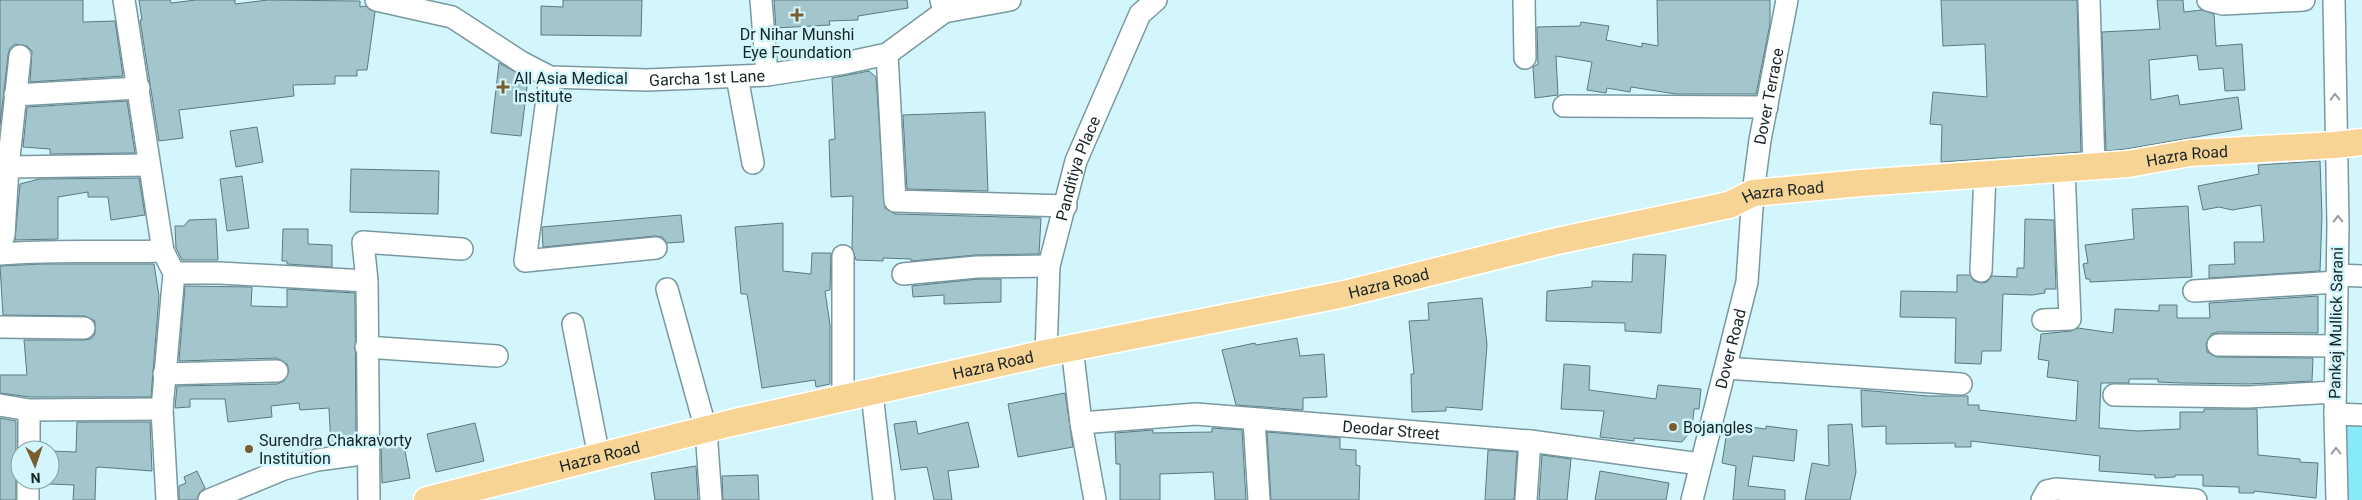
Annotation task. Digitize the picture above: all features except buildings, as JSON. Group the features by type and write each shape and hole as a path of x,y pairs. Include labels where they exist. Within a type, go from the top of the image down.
{"main road":[{"name":"Hazra Road","path":"427,500 706,430 1046,353 1344,294 1557,241 1728,204 1753,193 2128,164 2190,153 2335,146 2362,142"}],"street":[{"path":"124,0 139,88 148,165 163,251 174,273 162,409 167,500"},
{"name":"Garcha 1st Lane","path":"376,0 452,17 521,62 550,77 647,80 767,75 845,63 886,54 925,27 942,6"},
{"path":"761,0 767,75"},
{"path":"942,6 1010,0"},
{"path":"1524,0 1524,58"},
{"name":"Dover Terrace","path":"1753,193 1787,0"},
{"path":"2089,0 2094,167"},
{"path":"2208,0 2223,4 2304,0"},
{"name":"Pankaj Mullick Sarani","path":"2334,0 2337,500"},
{"name":"Panditiya Place","path":"1046,353 1049,266 1066,206 1076,160 1147,1"},
{"path":"886,54 895,202 1066,206"},
{"path":"0,247 4,235 8,167 20,56"},
{"path":"550,77 525,261 656,248"},
{"path":"737,77 753,163"},
{"path":"15,95 139,88"},
{"path":"1564,106 1767,107"},
{"path":"8,167 148,165"},
{"path":"2043,320 2070,319 2064,169"},
{"path":"1981,271 1985,174"},
{"name":"Dover Road","path":"1692,500 1747,282 1753,193"},
{"path":"369,500 366,347 367,281 363,242 462,249"},
{"path":"0,254 81,250 118,253 163,251"},
{"path":"843,256 843,399"},
{"path":"902,274 977,267 1049,266"},
{"path":"174,273 220,273 367,281"},
{"path":"2194,291 2362,276"},
{"path":"667,289 706,430 711,500"},
{"path":"574,324 599,456"},
{"path":"0,327 84,328"},
{"path":"2218,345 2336,346"},
{"path":"366,347 497,356"},
{"path":"1072,348 1081,423 1095,500"},
{"path":"1726,368 1961,384"},
{"path":"164,374 278,371"},
{"path":"2114,395 2248,397 2336,392"},
{"path":"872,393 884,500"},
{"path":"0,405 29,410 162,409"},
{"path":"28,440 29,410"},
{"name":"Deodar Street","path":"1081,423 1196,414 1530,441 1700,464"},
{"path":"2335,414 2362,416"},
{"path":"1254,419 1260,500"},
{"path":"1526,500 1530,441"},
{"path":"209,500 284,468 317,460 369,453"},
{"path":"2042,500 2047,491 2056,489 2196,500"}],"shaded area":[{"path":"2339,420 2362,421 2362,500 2339,500"}],"place":[{"name":"Dr Nihar Munshi Eye Foundation","path":"797,15"},
{"name":"All Asia Medical Institute","path":"503,87"},
{"name":"Bojangles","path":"1673,427"},
{"name":"Surendra Chakravorty Institution","path":"249,449"}]}
